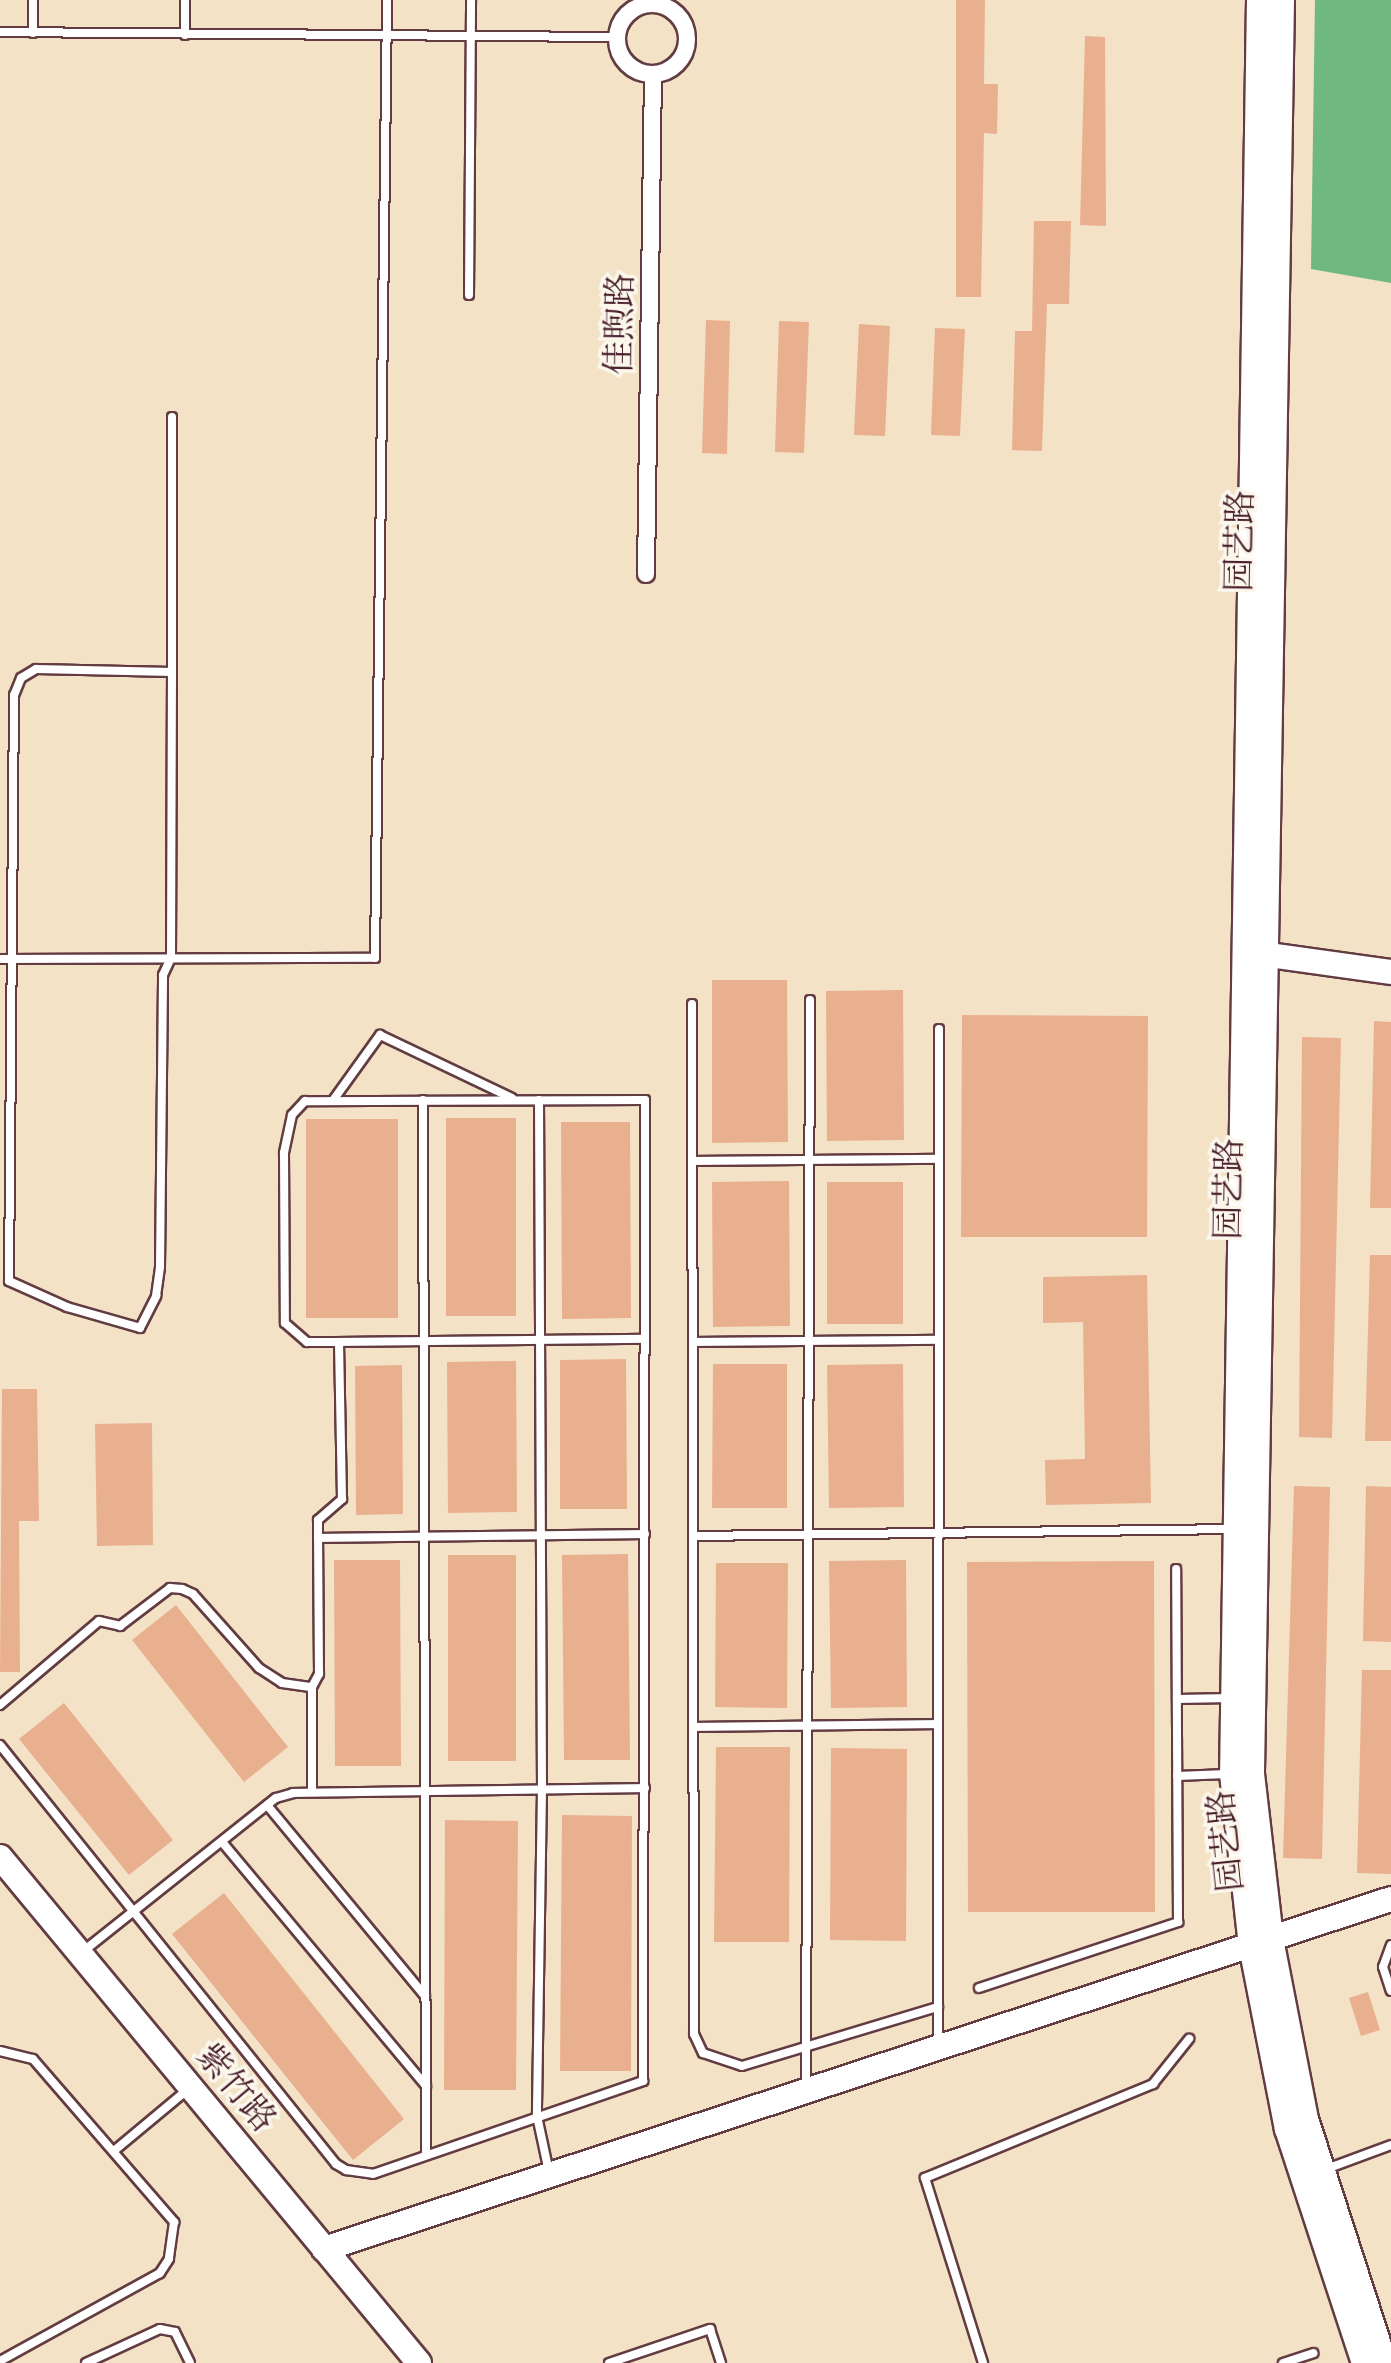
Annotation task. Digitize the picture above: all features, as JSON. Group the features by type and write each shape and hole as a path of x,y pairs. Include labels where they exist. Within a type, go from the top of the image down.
{"street":[{"name":"园艺路","path":"1259,0 1252,1774 1261,1942 1321,2171 1385,2363"},
{"name":"园艺路","path":"1282,0 1256,953 1235,1529 1232,1774 1261,1942 1287,2129 1364,2363"},
{"path":"655,1 680,14 689,40 678,65 653,76 626,65 615,37 628,11 655,1"},
{"name":"佳煦路","path":"646,574 653,76"},
{"path":"1256,953 1391,972"},
{"name":"紫竹路","path":"0,1857 419,2363"},
{"path":"324,2249 1391,1899"}],"lane":[{"path":"33,0 33,33"},
{"path":"185,0 185,35"},
{"path":"0,959 375,958 387,0"},
{"path":"469,295 471,0"},
{"path":"0,32 386,38 615,37"},
{"path":"172,417 172,672 171,958 163,975 160,1267 156,1296 140,1328 67,1307 5,1281 14,695 21,678 36,669 172,672"},
{"path":"806,2092 810,1000"},
{"path":"692,1004 694,2034 703,2053 742,2066 938,2007"},
{"path":"938,2048 939,1029"},
{"path":"334,1099 380,1035 516,1100"},
{"path":"423,1100 426,2155"},
{"path":"539,1100 542,1790 537,2116 550,2176"},
{"path":"0,1745 336,2164 373,2174 643,2081 645,1788 645,1339 645,1100 305,1101 286,1130 285,1323 307,1342 645,1339"},
{"path":"693,1161 939,1159"},
{"path":"694,1342 939,1340"},
{"path":"312,1791 312,1687 319,1674 318,1520 342,1499 339,1342"},
{"path":"695,1536 938,1536 1235,1529"},
{"path":"318,1538 645,1534"},
{"path":"979,1988 1178,1922 1176,1569"},
{"path":"0,1705 99,1621 120,1626 170,1588 193,1594 259,1668 282,1683 312,1687"},
{"path":"1177,1699 1232,1698"},
{"path":"694,1727 938,1724"},
{"path":"1177,1776 1232,1774"},
{"path":"81,1954 267,1805 312,1791 645,1788"},
{"path":"267,1805 426,1997"},
{"path":"222,1842 426,2086"},
{"path":"1391,1945 1383,1967 1391,1991"},
{"path":"983,2363 925,2178 1153,2084 1189,2039"},
{"path":"0,2051 33,2059 115,2150 174,2222 169,2259 160,2273 0,2361"},
{"path":"115,2150 190,2086"},
{"path":"1321,2171 1391,2145"},
{"path":"86,2363 160,2329 175,2332 190,2363"},
{"path":"609,2363 710,2329 721,2363"},
{"path":"1283,2363 1313,2353"}],"green space":[{"path":"1315,0 1391,0 1391,283 1311,269"}],"building":[{"path":"956,0 985,0 984,84 998,84 997,134 984,133 981,297 956,297"},
{"path":"1085,36 1105,37 1106,226 1080,225"},
{"path":"1034,221 1071,221 1069,304 1047,304 1042,451 1012,450 1015,331 1032,331"},
{"path":"706,320 730,321 727,454 702,453"},
{"path":"779,321 809,322 804,453 775,452"},
{"path":"859,324 890,326 885,436 854,435"},
{"path":"935,328 965,329 960,436 931,435"},
{"path":"712,980 787,980 788,1142 712,1143"},
{"path":"903,990 904,1140 827,1141 826,991"},
{"path":"962,1015 1148,1016 1147,1237 961,1237"},
{"path":"1374,1021 1391,1022 1391,1208 1370,1208"},
{"path":"1302,1037 1341,1038 1332,1438 1299,1437"},
{"path":"446,1118 516,1118 516,1316 446,1316"},
{"path":"306,1119 398,1119 398,1318 306,1318"},
{"path":"561,1122 630,1122 631,1318 562,1319"},
{"path":"789,1181 790,1326 713,1327 712,1182"},
{"path":"827,1182 903,1182 903,1324 827,1324"},
{"path":"1370,1255 1391,1255 1391,1441 1365,1441"},
{"path":"1147,1275 1151,1503 1046,1505 1045,1460 1085,1459 1083,1322 1043,1323 1043,1277"},
{"path":"626,1359 627,1509 560,1509 560,1360"},
{"path":"516,1361 517,1512 448,1513 447,1362"},
{"path":"713,1364 787,1364 787,1508 712,1508"},
{"path":"903,1364 904,1507 829,1508 827,1365"},
{"path":"402,1365 403,1514 356,1515 355,1366"},
{"path":"2,1389 37,1389 39,1521 19,1521 20,1672 0,1672"},
{"path":"152,1423 153,1545 97,1546 95,1424"},
{"path":"1294,1486 1330,1487 1322,1859 1283,1858"},
{"path":"1366,1486 1391,1487 1391,1642 1363,1641"},
{"path":"628,1554 630,1760 564,1760 562,1555"},
{"path":"448,1555 516,1555 516,1761 448,1761"},
{"path":"334,1560 400,1560 401,1766 335,1766"},
{"path":"906,1560 907,1707 831,1708 829,1561"},
{"path":"1154,1561 1155,1912 968,1912 967,1562"},
{"path":"716,1563 788,1563 787,1708 715,1707"},
{"path":"176,1605 288,1747 244,1782 132,1640"},
{"path":"1362,1670 1391,1670 1391,1874 1357,1873"},
{"path":"64,1703 173,1840 129,1875 19,1739"},
{"path":"716,1747 790,1747 789,1942 714,1942"},
{"path":"831,1748 907,1749 906,1941 830,1940"},
{"path":"562,1815 632,1816 631,2071 560,2071"},
{"path":"445,1820 518,1821 516,2090 444,2090"},
{"path":"224,1893 404,2119 353,2160 172,1934"},
{"path":"1368,1992 1380,2030 1361,2036 1349,1998"}]}
